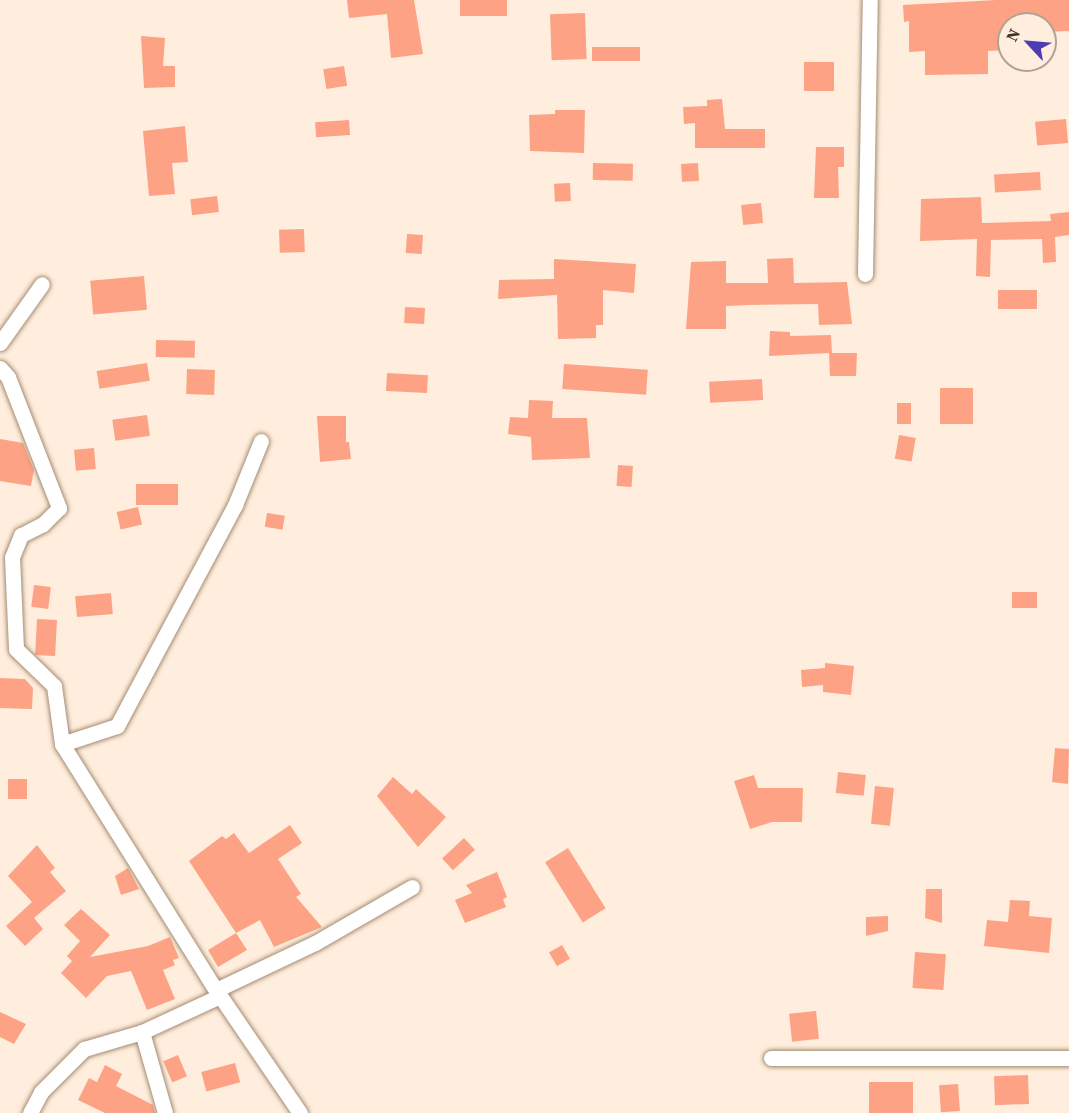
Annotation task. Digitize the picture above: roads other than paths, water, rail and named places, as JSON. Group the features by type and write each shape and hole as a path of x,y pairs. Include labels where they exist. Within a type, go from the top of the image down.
{"street":[{"path":"865,274 870,0"},
{"path":"0,343 42,284"},
{"path":"0,368 8,377 59,508 43,524 21,535 12,557 16,649 54,686 62,744 218,993 300,1113"},
{"path":"62,744 117,726 235,505 261,441"},
{"path":"30,1113 41,1092 84,1049 142,1032 315,943 412,887"},
{"path":"142,1032 165,1113"},
{"path":"771,1058 1069,1058"}]}
